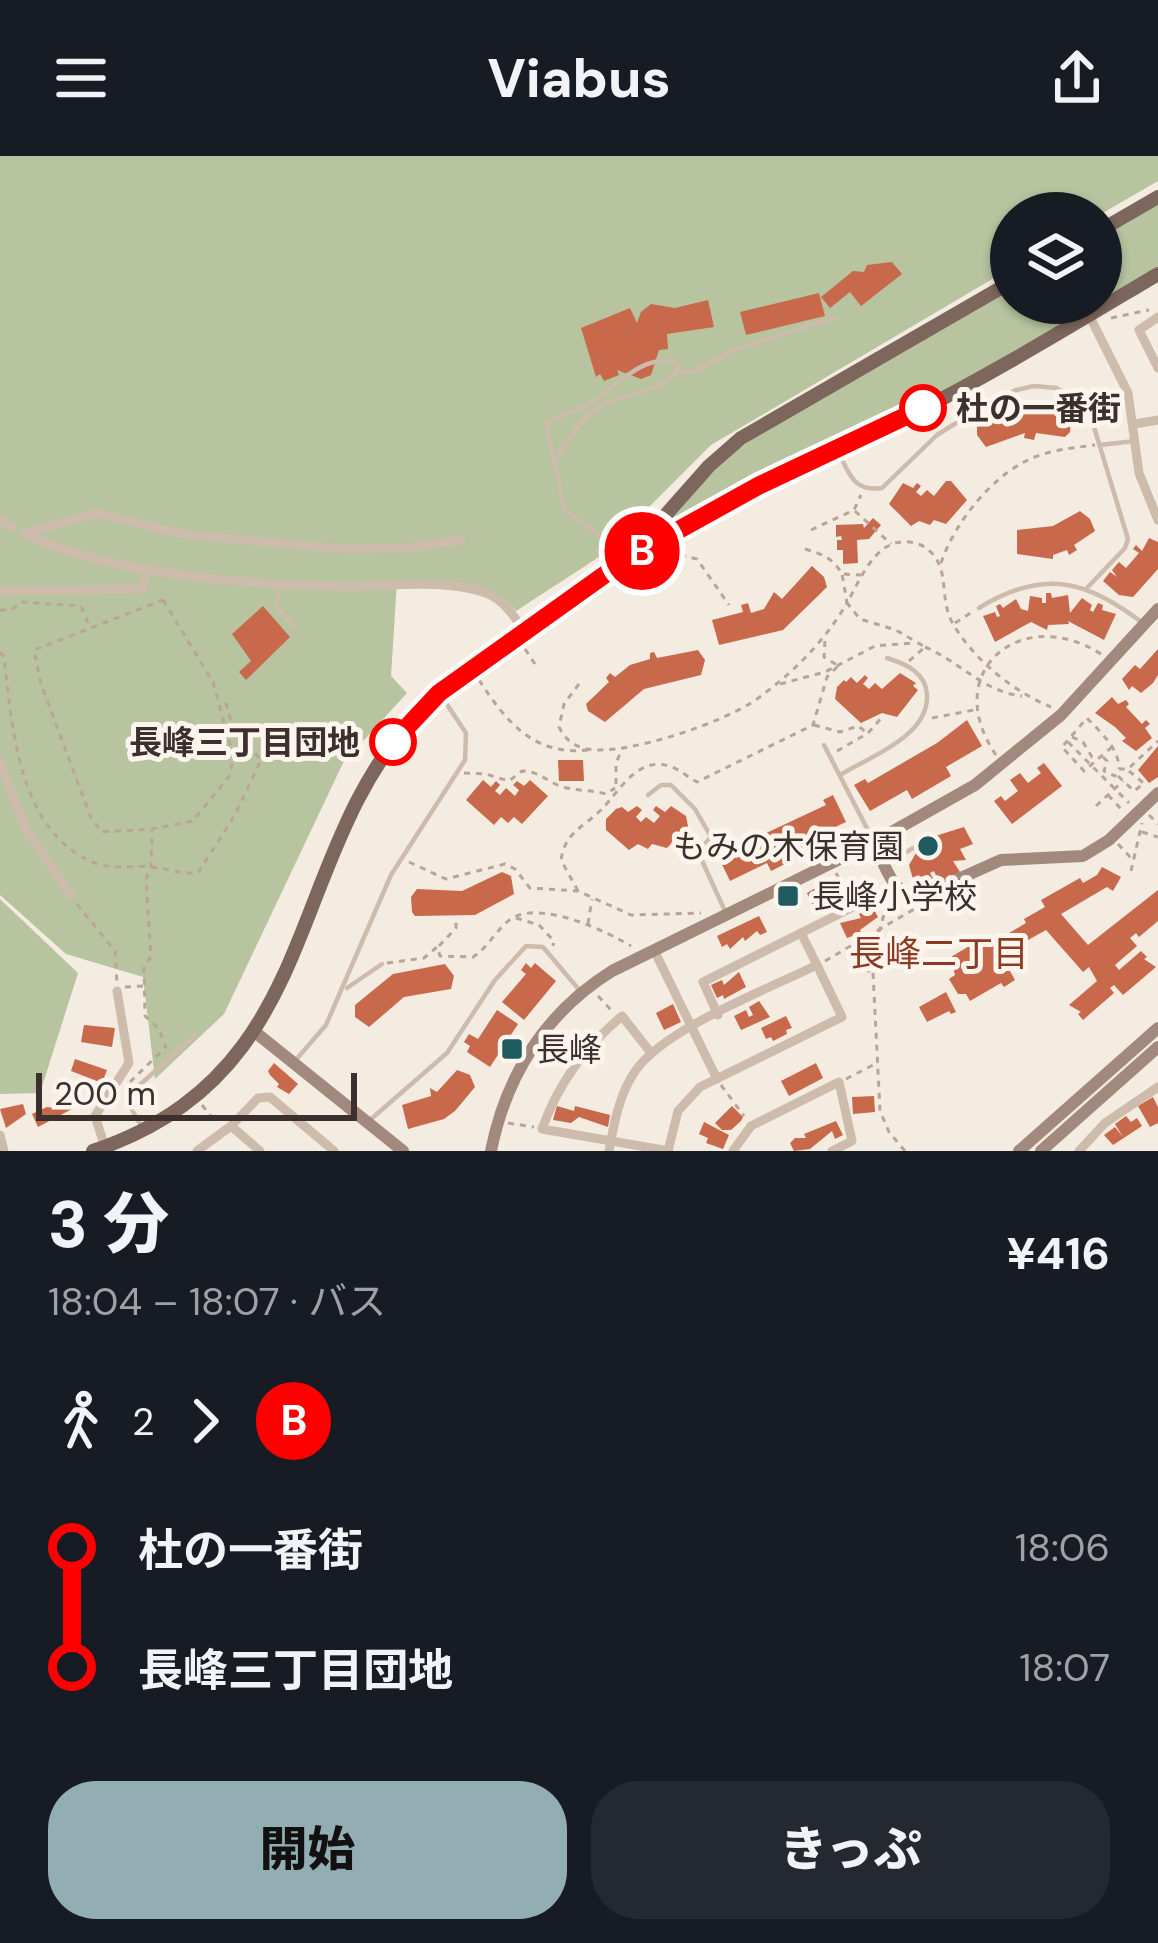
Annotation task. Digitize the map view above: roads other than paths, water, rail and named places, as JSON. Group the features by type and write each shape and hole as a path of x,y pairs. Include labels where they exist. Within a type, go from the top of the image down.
{"main road":[{"path":"1122,218 1158,197"},
{"path":"1122,299 1158,274"},
{"path":"628,558 681,495 741,438 990,294"},
{"path":"99,1149 138,1138 210,1085 255,1031 280,988 370,777 393,742 439,693 526,640 628,558 743,494 1083,324"}],"street":[{"path":"1154,314 1139,330 1158,368"},
{"path":"1098,324 1128,393 1139,473 1158,520"},
{"path":"1135,424 1158,419"},
{"path":"461,539 407,548 346,549 187,535 97,513 25,533 63,550 147,568 280,584 478,591 504,604 526,640"},
{"path":"0,519 12,527"},
{"path":"0,591 142,589 147,568"},
{"path":"490,1151 500,1111 521,1065 550,1023 612,970 874,842 975,785 1061,715 1158,609"},
{"path":"0,762 26,830 70,895"},
{"path":"874,842 903,895 916,898 1001,860 1083,856 1109,840 1149,788"},
{"path":"718,1015 703,982 884,894"},
{"path":"650,1053 619,1018 562,1084 542,1129 610,1145 669,1151 678,1111 700,1087 842,1017 801,933"},
{"path":"654,950 717,1079"},
{"path":"610,1145 624,1092 650,1053 817,965"},
{"path":"99,1149 95,1116 129,1063 117,989"},
{"path":"1019,1151 1158,1028"},
{"path":"255,1031 403,1151"},
{"path":"1041,1151 1158,1047"},
{"path":"733,1151 751,1126 839,1082 856,1146 832,1151"},
{"path":"1084,1149 1106,1123 1158,1087"},
{"path":"197,1151 258,1098 270,1097 334,1151"},
{"path":"227,1129 260,1151"},
{"path":"0,1135 4,1151"}],"lane":[{"path":"628,558 618,545 565,510 547,429 554,418 591,403 622,378 658,360 669,359 683,373 695,371 734,350 836,317"},
{"path":"555,460 578,426 600,406 665,383 678,368"},
{"path":"838,450 852,481 863,489 882,488 961,419 1016,390 1058,388 1080,402 1091,417 1128,539 1087,588"},
{"path":"1100,445 1136,441"},
{"path":"979,608 1019,587 1042,583 1087,588 1144,624"},
{"path":"280,584 276,607 294,627"},
{"path":"840,775 901,739 925,712 927,694 921,677 906,664 887,658"},
{"path":"294,1062 326,1024 368,922 465,760 466,733 439,693"},
{"path":"824,745 874,842"},
{"path":"648,795 661,785 671,785 695,809 711,837 698,852 726,913"},
{"path":"885,864 917,846"},
{"path":"367,1123 447,1053 495,980 526,946 543,946 589,993"},
{"path":"343,991 382,964"},
{"path":"138,1138 130,1108 133,1091 194,1036"}],"place":[{"name":"杜の一番街","path":"923,408"},
{"name":"長峰三丁目団地","path":"393,742"},
{"name":"もみの木保育園","path":"928,846"},
{"name":"長峰小学校","path":"788,896"},
{"name":"長峰","path":"512,1049"}],"district":[{"name":"長峰二丁目","path":"939,953"}]}
